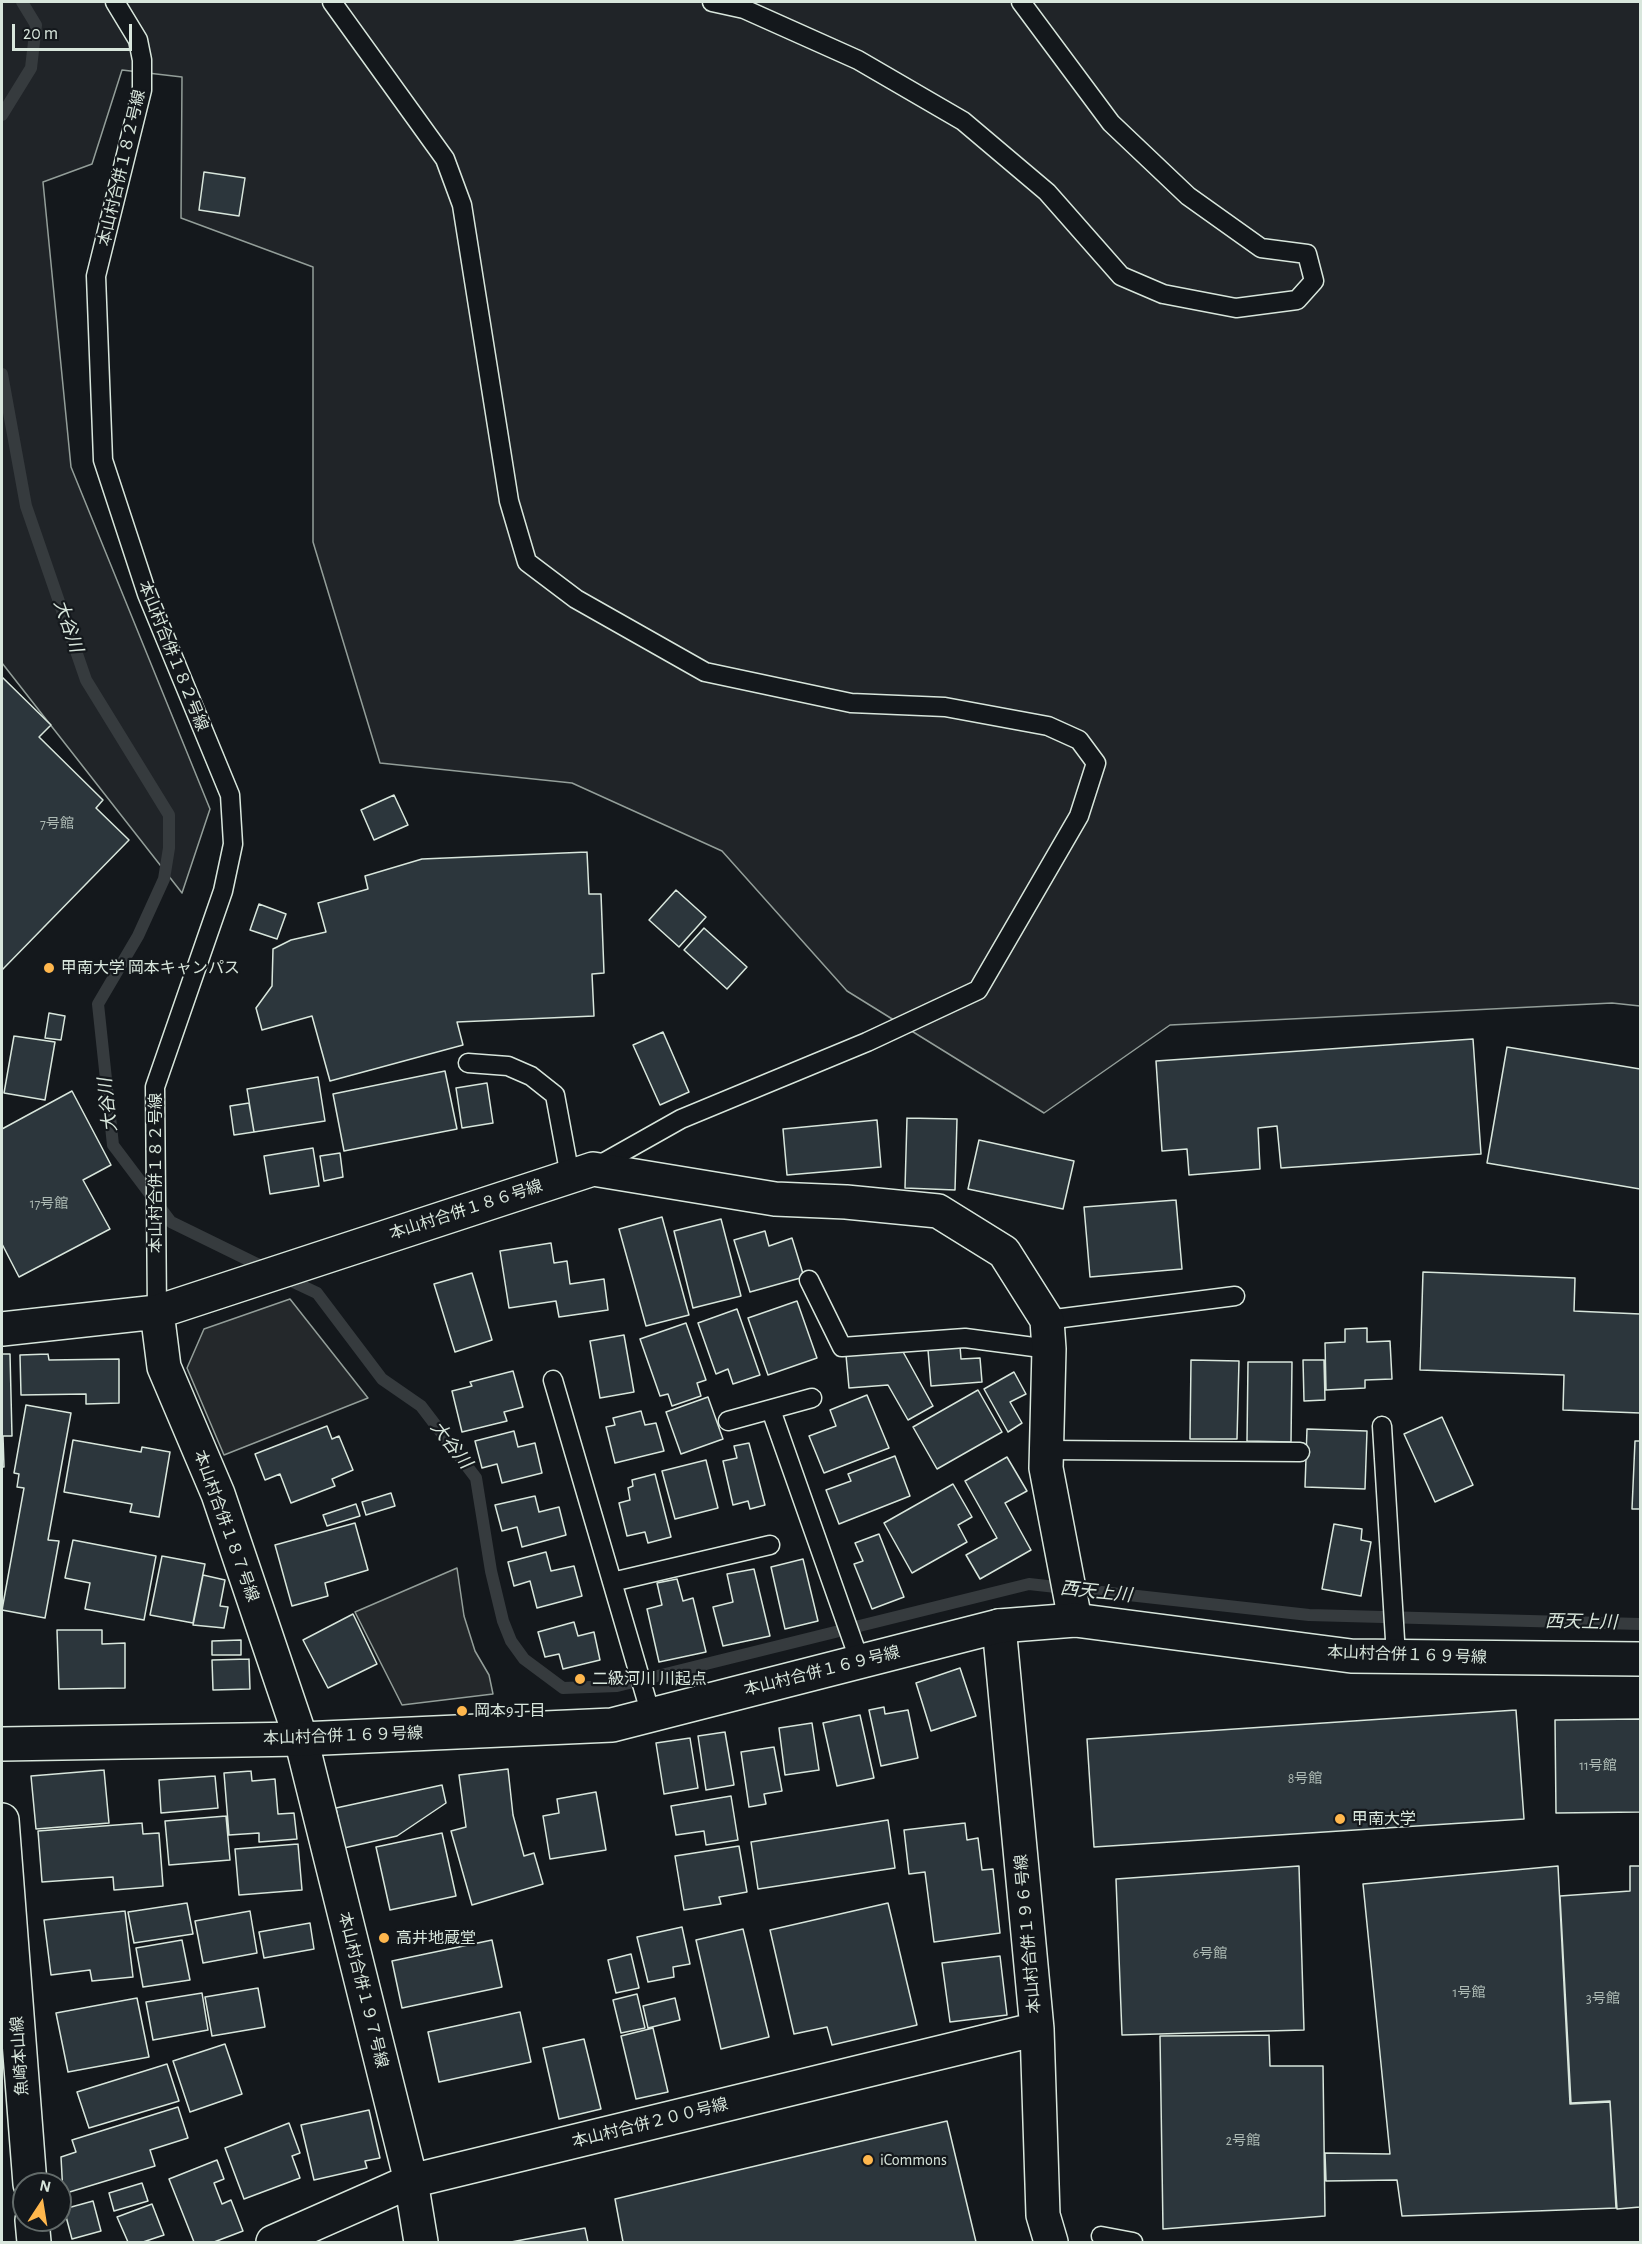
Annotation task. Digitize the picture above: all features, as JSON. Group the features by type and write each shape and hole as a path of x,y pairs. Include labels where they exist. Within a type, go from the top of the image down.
{"street":[{"name":"本山村合併１８６号線","path":"2,1329 156,1312 581,1172 775,1200 846,1202 938,1211 1005,1252 1048,1334"},
{"name":"本山村合併１８７号線","path":"156,1312 164,1367 218,1494 301,1739"},
{"path":"1048,1334 1046,1468 1075,1620"},
{"name":"本山村合併１６９号線","path":"2,1743 301,1739 612,1725 999,1626 1075,1620 1351,1656 1641,1659"},
{"name":"本山村合併１９６号線","path":"999,1626 1037,2029 1043,2215 1051,2242"},
{"name":"本山村合併１９７号線","path":"301,1739 411,2181 421,2242"},
{"name":"魚崎本山線","path":"2,1820 29,2172"},
{"name":"本山村合併２００号線","path":"273,2242 411,2181 1037,2029"}],"lane":[{"name":"本山村合併１８２号線","path":"115,2 138,40 142,60 142,90 96,276 103,460 147,594 230,795 233,843 223,891 155,1087 156,1312"},
{"path":"332,2 445,159 462,205 509,501 527,562 576,599 705,672 851,703 945,707 1048,726 1079,740 1096,763 1079,816 978,990 867,1042 681,1119 581,1172 555,1095 531,1076 508,1066 468,1063"},
{"path":"712,2 744,9 858,60 963,120 1047,192 1121,276 1163,294 1236,308 1297,300 1314,281 1307,254 1261,248 1188,196 1111,123 1021,2"},
{"path":"809,1280 842,1347 1048,1334 1235,1296"},
{"path":"553,1380 651,1715"},
{"path":"728,1421 812,1398"},
{"path":"771,1410 860,1662"},
{"path":"1382,1426 1396,1656"},
{"path":"1047,1450 1300,1452"},
{"path":"612,1582 770,1545"},
{"path":"1101,2236 1133,2242"}],"shaded area":[{"path":"2,2 1640,2 1640,1006 1612,1003 1170,1025 1044,1113 847,991 722,851 572,783 380,763 313,542 313,267 181,218 182,77 122,70 92,164 43,182 71,467 210,809 182,893 2,663"},
{"path":"290,1299 368,1398 224,1455 187,1368 204,1329"},
{"path":"457,1568 464,1616 475,1651 489,1675 493,1694 402,1705 355,1612"}],"building":[{"path":"204,172 245,178 239,216 199,210"},
{"path":"2,677 51,725 39,737 103,800 96,808 129,840 2,970"},
{"path":"394,795 408,825 374,840 361,810"},
{"path":"587,852 589,894 601,894 604,973 592,974 594,1016 457,1022 463,1045 330,1081 312,1016 262,1030 256,1008 272,986 273,949 291,940 326,932 318,903 368,889 365,876 422,859"},
{"path":"676,890 706,917 679,947 649,920"},
{"path":"259,904 286,914 277,939 250,930"},
{"path":"704,928 747,967 727,989 684,950"},
{"path":"49,1013 65,1016 61,1040 45,1038"},
{"path":"663,1032 689,1092 660,1105 633,1045"},
{"path":"14,1036 55,1042 45,1100 4,1093"},
{"path":"1473,1039 1481,1154 1281,1168 1277,1126 1258,1128 1260,1169 1189,1175 1187,1149 1162,1151 1156,1061"},
{"path":"1507,1047 1640,1069 1640,1189 1487,1163"},
{"path":"445,1071 457,1129 344,1151 333,1094"},
{"path":"318,1077 325,1121 254,1132 247,1089"},
{"path":"487,1083 493,1123 462,1128 456,1088"},
{"path":"72,1091 111,1165 83,1180 110,1229 19,1277 2,1244 2,1129"},
{"path":"249,1103 254,1132 234,1135 230,1106"},
{"path":"907,1118 957,1119 955,1190 905,1188"},
{"path":"877,1120 881,1167 787,1175 783,1129"},
{"path":"979,1140 1074,1161 1063,1209 968,1189"},
{"path":"313,1148 319,1186 270,1194 264,1156"},
{"path":"340,1153 343,1177 324,1181 320,1156"},
{"path":"1176,1200 1182,1269 1090,1277 1084,1207"},
{"path":"662,1217 689,1315 646,1326 619,1229"},
{"path":"721,1219 741,1296 693,1308 674,1231"},
{"path":"765,1231 769,1246 792,1238 804,1277 750,1292 734,1240"},
{"path":"551,1243 554,1263 567,1261 570,1284 604,1279 608,1310 559,1317 556,1301 509,1308 500,1251"},
{"path":"1423,1272 1575,1278 1574,1311 1640,1314 1640,1413 1563,1410 1564,1375 1420,1370"},
{"path":"472,1273 492,1340 455,1352 434,1284"},
{"path":"797,1301 817,1358 768,1375 748,1318"},
{"path":"737,1309 760,1375 733,1384 728,1369 716,1374 698,1323"},
{"path":"686,1323 706,1380 697,1383 701,1396 672,1406 668,1394 660,1396 640,1339"},
{"path":"1367,1328 1367,1342 1390,1341 1392,1379 1365,1380 1365,1388 1326,1390 1325,1343 1345,1342 1345,1329"},
{"path":"624,1335 634,1392 600,1398 590,1341"},
{"path":"960,1346 961,1359 980,1358 982,1382 931,1386 928,1350"},
{"path":"902,1350 933,1406 908,1420 888,1385 849,1388 846,1355"},
{"path":"2,1354 10,1354 12,1436 3,1436 4,1467 2,1467"},
{"path":"48,1354 49,1360 119,1359 119,1403 86,1404 86,1394 21,1395 20,1355"},
{"path":"1191,1360 1239,1361 1237,1439 1190,1439"},
{"path":"1303,1360 1324,1360 1325,1400 1304,1401"},
{"path":"1248,1362 1292,1362 1291,1442 1247,1441"},
{"path":"513,1371 523,1407 504,1412 507,1421 462,1432 452,1391 472,1386 470,1382"},
{"path":"1014,1372 1026,1394 1010,1402 1022,1423 1008,1432 984,1389"},
{"path":"978,1390 1002,1432 937,1469 913,1427"},
{"path":"867,1395 889,1448 824,1473 809,1436 836,1426 830,1410"},
{"path":"708,1397 723,1439 681,1454 666,1412"},
{"path":"26,1405 71,1413 48,1540 59,1541 45,1618 2,1610 24,1488 17,1487 19,1474 14,1473"},
{"path":"641,1411 645,1425 656,1423 664,1451 615,1463 606,1427 615,1425 613,1418"},
{"path":"1442,1417 1473,1485 1435,1502 1404,1434"},
{"path":"327,1426 332,1439 339,1436 353,1470 332,1479 335,1486 291,1503 280,1474 265,1480 255,1454"},
{"path":"1307,1429 1367,1431 1365,1489 1305,1487"},
{"path":"514,1431 518,1447 535,1443 542,1473 502,1483 497,1464 482,1468 475,1441"},
{"path":"73,1440 141,1452 142,1447 170,1452 159,1517 130,1512 132,1504 64,1492"},
{"path":"1635,1441 1640,1441 1640,1509 1632,1509"},
{"path":"749,1443 765,1505 750,1509 748,1501 733,1505 723,1461 737,1458 734,1446"},
{"path":"895,1456 910,1496 839,1524 826,1490 851,1481 848,1474"},
{"path":"1007,1457 1027,1491 1005,1503 1031,1550 980,1579 966,1555 997,1538 965,1481"},
{"path":"706,1460 718,1508 675,1519 662,1471"},
{"path":"655,1474 671,1537 648,1543 645,1532 627,1536 619,1503 630,1500 628,1488 633,1486 632,1480"},
{"path":"953,1484 972,1517 958,1525 967,1542 912,1573 884,1523"},
{"path":"391,1493 395,1506 366,1515 362,1502"},
{"path":"535,1496 539,1512 559,1507 566,1535 522,1547 517,1527 502,1531 495,1505"},
{"path":"356,1504 360,1516 327,1526 323,1515"},
{"path":"355,1523 368,1570 325,1583 328,1596 292,1606 275,1545"},
{"path":"1334,1524 1362,1529 1361,1540 1371,1542 1361,1596 1322,1589"},
{"path":"879,1534 904,1597 872,1609 854,1564 863,1561 855,1543"},
{"path":"73,1540 156,1556 144,1620 85,1609 90,1583 65,1578"},
{"path":"546,1552 551,1571 574,1566 582,1596 537,1608 530,1581 514,1586 508,1562"},
{"path":"162,1556 205,1564 193,1623 150,1615"},
{"path":"803,1559 818,1621 785,1629 771,1567"},
{"path":"754,1569 770,1636 723,1646 713,1607 733,1602 727,1574"},
{"path":"203,1575 225,1580 220,1606 228,1607 224,1628 193,1625"},
{"path":"677,1579 683,1601 693,1598 706,1652 659,1662 647,1609 662,1605 657,1583"},
{"path":"353,1614 377,1664 328,1688 303,1640"},
{"path":"574,1622 578,1636 594,1632 600,1660 563,1669 559,1654 545,1657 538,1632"},
{"path":"57,1630 102,1630 102,1644 125,1643 125,1688 59,1689"},
{"path":"241,1640 241,1655 212,1655 212,1641"},
{"path":"249,1659 250,1689 213,1690 212,1660"},
{"path":"960,1668 976,1716 931,1731 916,1683"},
{"path":"884,1707 885,1714 908,1710 918,1758 881,1766 869,1710"},
{"path":"1516,1710 1524,1819 1094,1847 1087,1739"},
{"path":"860,1715 874,1778 837,1786 823,1723"},
{"path":"1640,1719 1640,1812 1556,1813 1555,1720"},
{"path":"812,1723 819,1770 785,1775 779,1728"},
{"path":"725,1732 734,1785 706,1790 698,1736"},
{"path":"690,1738 698,1788 664,1794 656,1743"},
{"path":"774,1747 782,1791 764,1794 766,1804 749,1807 741,1752"},
{"path":"508,1769 513,1815 524,1856 534,1853 543,1884 472,1905 451,1831 466,1827 459,1775"},
{"path":"104,1770 109,1823 36,1829 31,1776"},
{"path":"251,1771 252,1781 275,1779 278,1814 294,1813 297,1839 259,1842 259,1833 229,1835 224,1773"},
{"path":"215,1776 218,1808 161,1813 159,1780"},
{"path":"442,1785 446,1803 397,1836 344,1848 336,1808"},
{"path":"596,1792 606,1850 550,1859 543,1816 559,1813 557,1799"},
{"path":"731,1796 738,1840 706,1845 704,1831 676,1835 671,1806"},
{"path":"226,1816 230,1860 169,1865 165,1821"},
{"path":"888,1820 895,1868 758,1889 751,1842"},
{"path":"142,1823 143,1834 159,1833 163,1886 114,1890 113,1877 42,1882 38,1831"},
{"path":"965,1823 967,1840 978,1838 982,1870 993,1869 1000,1933 934,1942 925,1872 909,1874 904,1830"},
{"path":"442,1833 456,1896 390,1910 376,1847"},
{"path":"298,1844 302,1890 239,1895 235,1849"},
{"path":"739,1846 747,1892 719,1897 721,1904 684,1910 675,1856"},
{"path":"1299,1866 1304,2030 1122,2035 1116,1879"},
{"path":"1558,1866 1570,2104 1610,2102 1616,2208 1402,2216 1397,2180 1326,2181 1325,2153 1390,2154 1363,1884"},
{"path":"1630,1866 1640,1866 1640,2207 1617,2209 1610,2101 1571,2103 1560,1896 1630,1891"},
{"path":"187,1903 193,1934 134,1943 128,1912"},
{"path":"888,1903 917,2025 832,2045 827,2027 794,2034 770,1930"},
{"path":"125,1911 133,1977 92,1981 90,1970 51,1975 44,1920"},
{"path":"250,1911 257,1953 203,1963 195,1921"},
{"path":"310,1923 314,1949 264,1958 259,1932"},
{"path":"682,1927 690,1964 673,1967 674,1977 648,1982 637,1937"},
{"path":"743,1929 769,2037 721,2049 696,1940"},
{"path":"182,1940 190,1980 143,1987 136,1948"},
{"path":"492,1940 502,1987 402,2008 392,1961"},
{"path":"631,1954 639,1988 616,1993 608,1960"},
{"path":"1000,1956 1007,2015 950,2022 942,1963"},
{"path":"258,1988 265,2027 212,2036 205,1997"},
{"path":"202,1993 208,2030 153,2040 146,2002"},
{"path":"637,1994 645,2028 621,2033 613,2000"},
{"path":"137,1998 149,2057 68,2072 56,2013"},
{"path":"675,1998 680,2020 648,2028 643,2006"},
{"path":"520,2012 531,2062 439,2082 428,2032"},
{"path":"653,2028 668,2092 636,2099 621,2036"},
{"path":"1269,2035 1270,2066 1323,2066 1325,2216 1163,2229 1160,2036"},
{"path":"584,2039 601,2109 559,2119 543,2048"},
{"path":"225,2044 242,2094 190,2112 173,2061"},
{"path":"167,2064 179,2101 89,2128 77,2092"},
{"path":"178,2107 188,2138 150,2150 155,2166 72,2191 72,2172 62,2172 61,2157 76,2152 72,2140"},
{"path":"369,2110 380,2158 365,2161 367,2168 314,2180 301,2125"},
{"name":"iCommons","path":"947,2121 976,2242 623,2242 615,2199"},
{"path":"289,2123 300,2153 292,2156 300,2178 244,2199 225,2148"},
{"path":"217,2160 224,2179 214,2183 222,2204 231,2200 243,2231 214,2242 194,2242 169,2179"},
{"path":"142,2183 148,2201 114,2211 109,2193"},
{"path":"93,2201 101,2231 72,2239 70,2232 72,2232 72,2207"},
{"path":"152,2204 164,2235 143,2242 128,2242 117,2217"},
{"path":"585,2228 588,2242 511,2242"}],"waterway":[{"name":"大谷川","path":"2,115 31,68 36,25 22,2"},
{"name":"大谷川","path":"2,374 26,506 86,680 169,815 169,848 164,879 138,936 98,1004 113,1145 171,1222 267,1269"},
{"name":"西天上川","path":"283,1277 317,1293 382,1379 421,1406 476,1478 491,1571 503,1621 511,1641 524,1659 563,1688 617,1686 1029,1584 1309,1615 1640,1624"}],"place":[{"name":"甲南大学 岡本キャンパス","path":"49,968"},
{"name":"二級河川 川起点","path":"580,1679"},
{"name":"岡本9丁目","path":"462,1711"},
{"name":"甲南大学","path":"1340,1819"},
{"name":"高井地蔵堂","path":"384,1938"},
{"name":"iCommons","path":"868,2160"}]}
